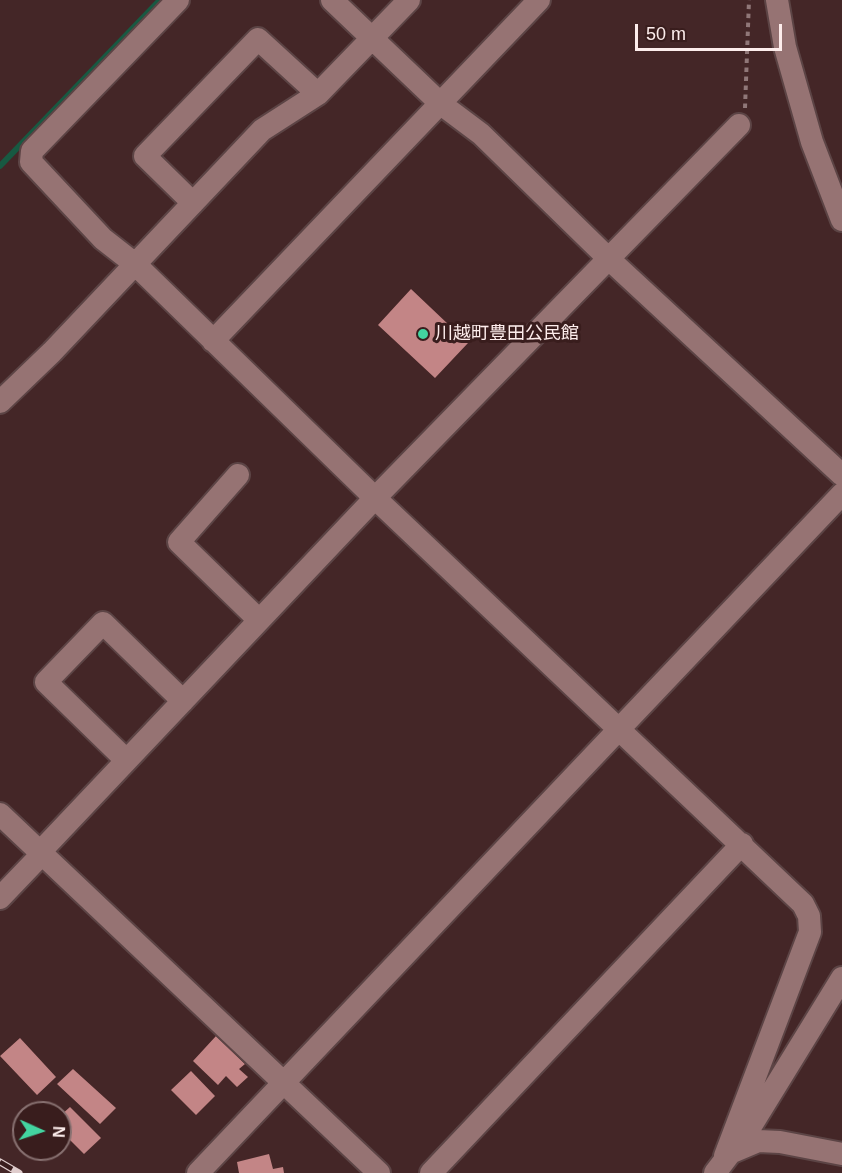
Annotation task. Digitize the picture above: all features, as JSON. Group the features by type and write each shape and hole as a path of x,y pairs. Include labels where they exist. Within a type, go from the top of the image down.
{"street":[{"path":"178,0 32,151 31,162 103,239 135,264 375,498 803,904 809,915 810,932 720,1164"},
{"path":"332,0 441,104 481,134 610,260 842,475"},
{"path":"0,402 262,130 318,94 409,0"},
{"path":"213,340 539,0"},
{"path":"777,0 785,47 812,142 842,220"},
{"path":"193,203 145,156 258,39 318,94"},
{"path":"0,898 126,760 375,498 610,260 739,125"},
{"path":"238,475 179,542 259,620"},
{"path":"198,1173 842,494"},
{"path":"126,760 46,682 103,623 183,701"},
{"path":"0,814 379,1173"},
{"path":"431,1173 742,844"},
{"path":"720,1164 751,1126 842,978"},
{"path":"720,1164 742,1146 758,1142 796,1144 842,1154"}],"path":[{"path":"739,125 744,116 749,0"}],"building":[{"name":"川越町豊田公民館","path":"411,289 468,343 435,378 378,325"},
{"path":"216,1036 245,1064 239,1069 248,1077 237,1087 226,1076 218,1085 193,1061"},
{"path":"20,1038 56,1077 37,1095 0,1056"},
{"path":"73,1069 116,1108 100,1124 57,1084"},
{"path":"191,1071 215,1096 196,1115 171,1090"},
{"path":"72,1109 101,1138 84,1154 72,1142"},
{"path":"269,1154 273,1169 283,1167 284,1173 239,1173 237,1162"}],"waterway":[{"path":"0,166 160,0"}],"railway":[{"path":"0,1162 19,1173"}],"place":[{"name":"川越町豊田公民館","path":"423,334"}]}
